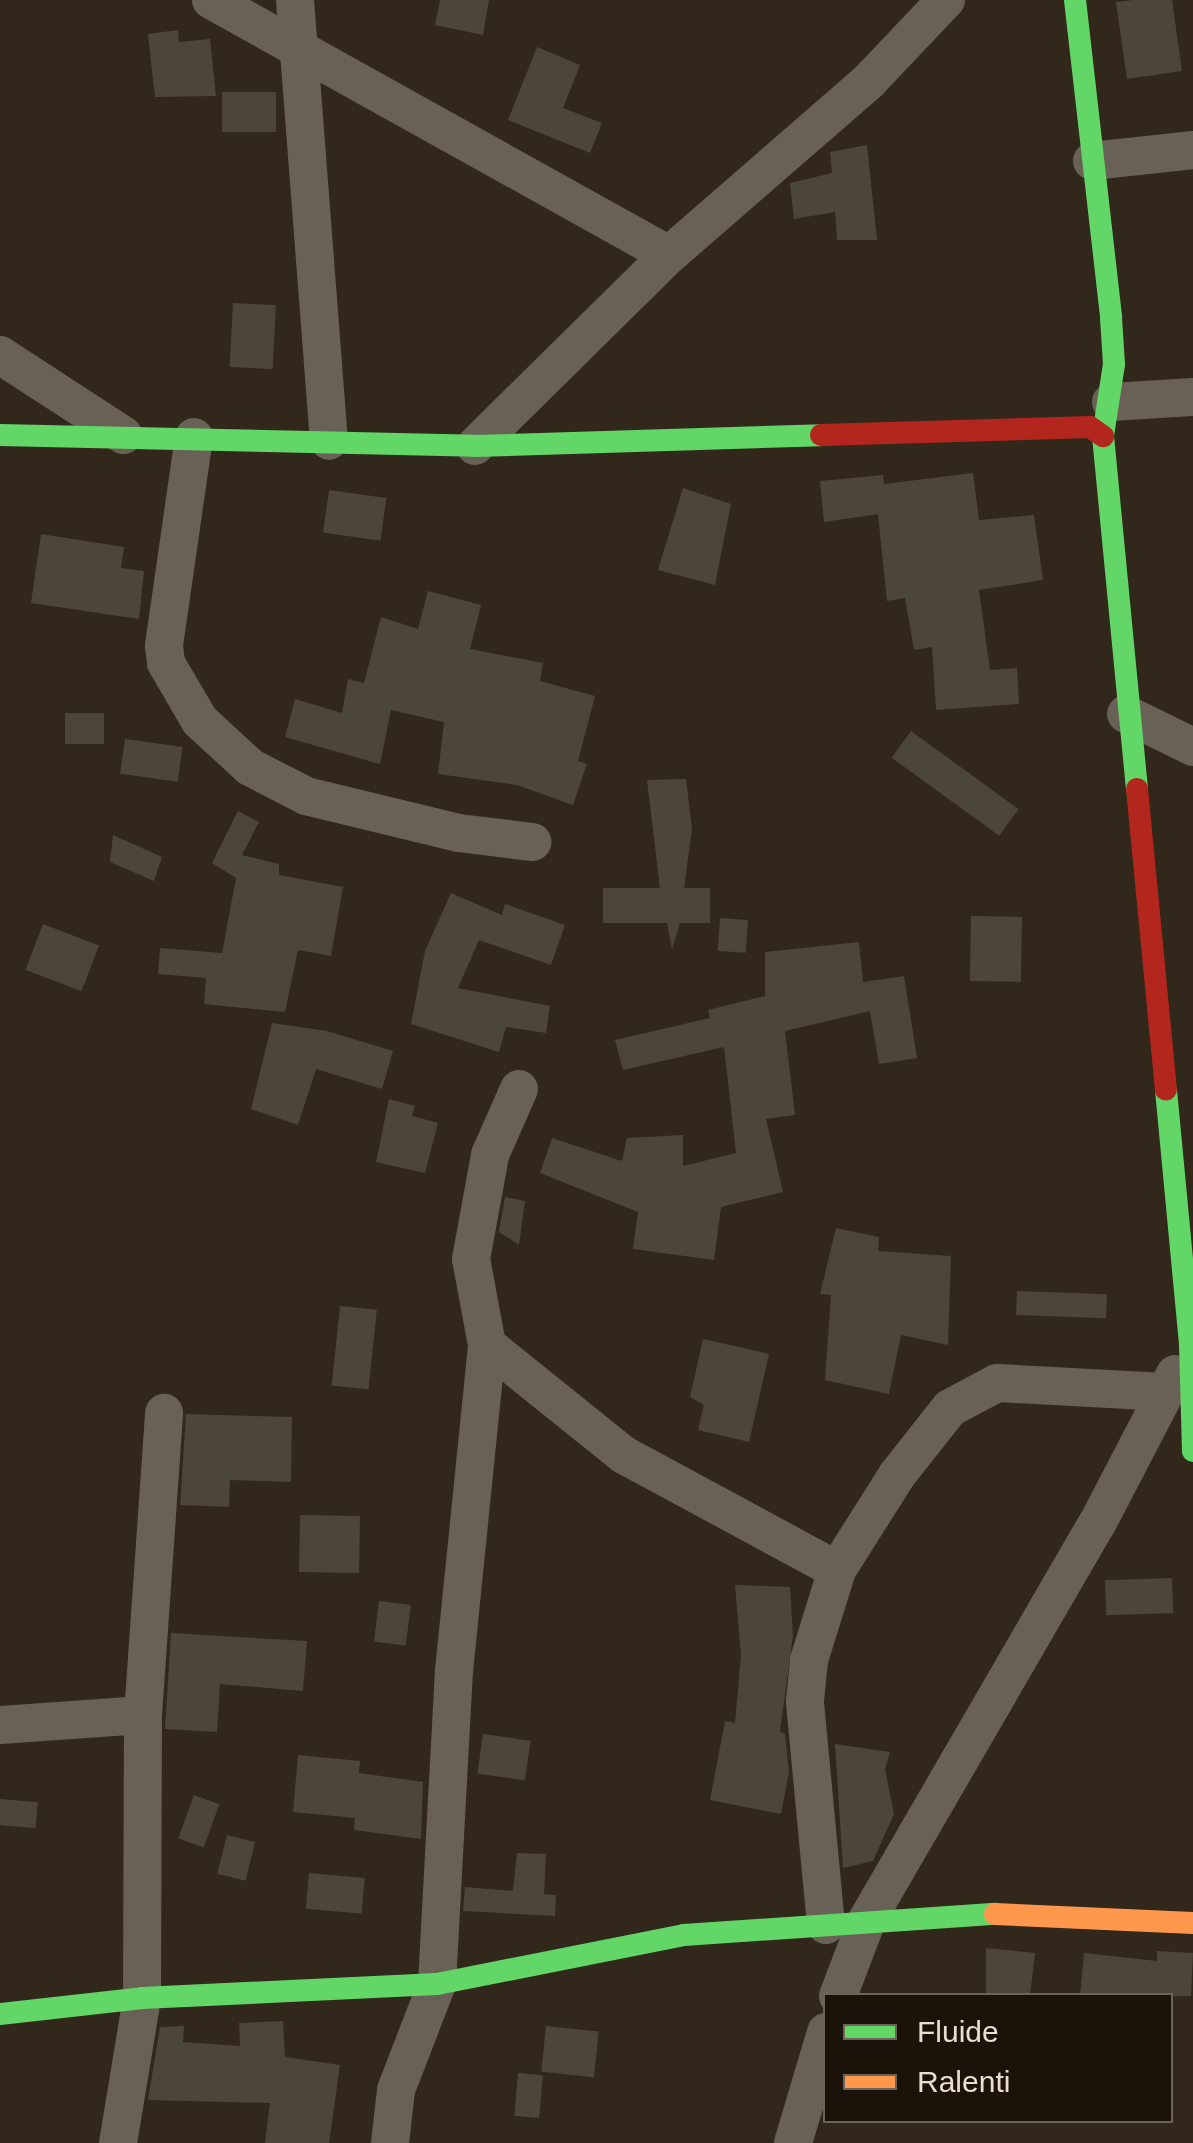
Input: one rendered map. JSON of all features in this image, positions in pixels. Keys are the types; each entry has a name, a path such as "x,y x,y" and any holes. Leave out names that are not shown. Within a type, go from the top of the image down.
{"street":[{"path":"211,0 670,255"},
{"path":"295,0 329,440"},
{"path":"475,446 670,255 869,82 946,0"},
{"path":"1075,0 1111,318 1107,419 1126,714 1190,1344 1193,1450"},
{"path":"1092,160 1193,150"},
{"path":"0,355 123,434"},
{"path":"0,435 123,434 475,446 1090,427 1193,396"},
{"path":"194,437 164,646 166,663 200,721 250,767 306,796 459,832 532,842"},
{"path":"1126,714 1193,747"},
{"path":"390,2143 396,2090 437,1984 454,1671 487,1345 470,1259 490,1155 519,1089"},
{"path":"839,1993 867,1920 1097,1524 1190,1344"},
{"path":"487,1345 624,1455 836,1570"},
{"path":"826,1924 806,1702 814,1632 836,1570 926,1436 971,1392 1030,1380 1165,1392"},
{"path":"118,2143 142,1998 143,1715 164,1413"},
{"path":"0,1725 143,1715"},
{"path":"0,2014 142,1998 437,1984 684,1935 959,1912 1193,1923"},
{"path":"792,2143 823,2042"}],"building":[{"path":"440,0 489,0 483,35 435,25"},
{"path":"1172,0 1182,71 1127,79 1116,2"},
{"path":"178,30 179,42 210,39 216,96 155,97 148,34"},
{"path":"537,47 580,65 563,108 602,123 590,153 508,120"},
{"path":"222,92 276,92 276,132 222,132"},
{"path":"867,145 877,240 837,240 835,212 794,219 790,183 832,173 830,152"},
{"path":"233,303 276,305 273,369 230,367"},
{"path":"973,473 979,520 1034,515 1043,580 979,590 990,670 1017,668 1019,704 936,710 932,647 914,650 905,598 887,601 878,514 824,522 820,481 883,475 884,484"},
{"path":"683,488 731,504 715,585 658,570"},
{"path":"329,490 386,498 380,541 323,533"},
{"path":"41,534 124,547 121,568 144,571 139,619 31,603"},
{"path":"428,591 481,605 470,649 543,663 540,681 595,696 578,761 587,764 573,805 517,785 438,774 444,722 391,710 380,764 285,737 295,699 342,713 348,679 364,683 381,617 418,629"},
{"path":"65,713 104,713 104,744 65,744"},
{"path":"911,731 1019,809 999,836 892,758"},
{"path":"125,739 182,747 178,782 120,774"},
{"path":"686,779 692,829 684,888 710,888 710,923 680,923 672,949 667,923 603,923 603,888 660,888 647,780"},
{"path":"238,811 259,822 242,855 279,864 279,875 343,887 331,956 298,950 285,1012 204,1004 206,978 158,974 160,948 222,953 236,878 212,863"},
{"path":"113,835 162,857 154,881 110,862"},
{"path":"451,893 502,915 505,904 565,925 551,965 479,940 458,988 550,1006 546,1033 506,1027 499,1052 411,1024 425,951"},
{"path":"971,916 1022,917 1021,982 970,981"},
{"path":"720,918 748,920 746,953 718,951"},
{"path":"43,924 99,946 81,991 25,970"},
{"path":"859,942 863,982 904,976 917,1058 879,1064 870,1011 785,1031 795,1115 766,1119 783,1192 721,1207 714,1260 633,1249 638,1212 540,1173 552,1138 622,1161 627,1138 683,1135 683,1166 736,1153 724,1047 623,1070 615,1040 710,1018 708,1010 765,996 765,952"},
{"path":"272,1023 327,1031 393,1051 382,1089 316,1069 298,1125 251,1109"},
{"path":"389,1099 415,1106 412,1116 438,1123 425,1173 376,1162"},
{"path":"505,1197 525,1201 519,1245 499,1232"},
{"path":"836,1228 879,1237 878,1251 951,1256 948,1345 901,1335 889,1394 825,1380 831,1295 820,1294"},
{"path":"1017,1291 1107,1294 1106,1318 1016,1315"},
{"path":"340,1306 377,1310 368,1389 332,1386"},
{"path":"703,1339 769,1354 749,1442 698,1430 704,1405 690,1397"},
{"path":"186,1414 292,1417 291,1482 230,1480 229,1507 180,1505"},
{"path":"300,1515 360,1516 359,1573 299,1572"},
{"path":"1172,1578 1173,1613 1106,1615 1105,1580"},
{"path":"735,1585 790,1587 793,1635 780,1732 785,1734 789,1772 781,1814 710,1800 725,1721 735,1723 741,1655"},
{"path":"379,1601 411,1605 406,1646 374,1642"},
{"path":"171,1633 307,1641 303,1691 220,1684 217,1732 165,1729"},
{"path":"483,1734 531,1741 525,1780 477,1774"},
{"path":"835,1744 890,1752 885,1769 894,1814 873,1861 843,1868"},
{"path":"298,1755 360,1761 359,1773 423,1782 421,1839 354,1830 355,1818 293,1812"},
{"path":"194,1795 219,1804 204,1847 178,1838"},
{"path":"0,1799 38,1802 36,1828 0,1825"},
{"path":"227,1835 255,1842 245,1881 217,1874"},
{"path":"517,1853 546,1854 544,1894 556,1895 555,1916 463,1911 465,1887 513,1891"},
{"path":"309,1873 365,1878 362,1914 306,1909"},
{"path":"986,1948 1035,1953 1030,1993 986,1993"},
{"path":"1157,1951 1193,1953 1191,1996 1080,1993 1084,1953 1157,1961"},
{"path":"283,2021 285,2057 340,2065 329,2143 265,2143 270,2103 148,2100 160,2027 184,2026 183,2042 240,2046 239,2023"},
{"path":"546,2026 599,2032 594,2077 541,2072"},
{"path":"518,2073 543,2075 539,2118 514,2116"}],"traffic: fast":[{"path":"1075,0 1111,318 1114,364 1103,436 1137,789"},
{"path":"0,435 475,446 821,435"},
{"path":"1166,1090 1190,1344 1193,1451"},
{"path":"0,2014 142,1998 437,1984 684,1935 995,1914"}],"traffic: slow":[{"path":"995,1914 1193,1923"}],"traffic: jam":[{"path":"821,435 1090,427 1103,436"},
{"path":"1137,789 1166,1090"}]}
